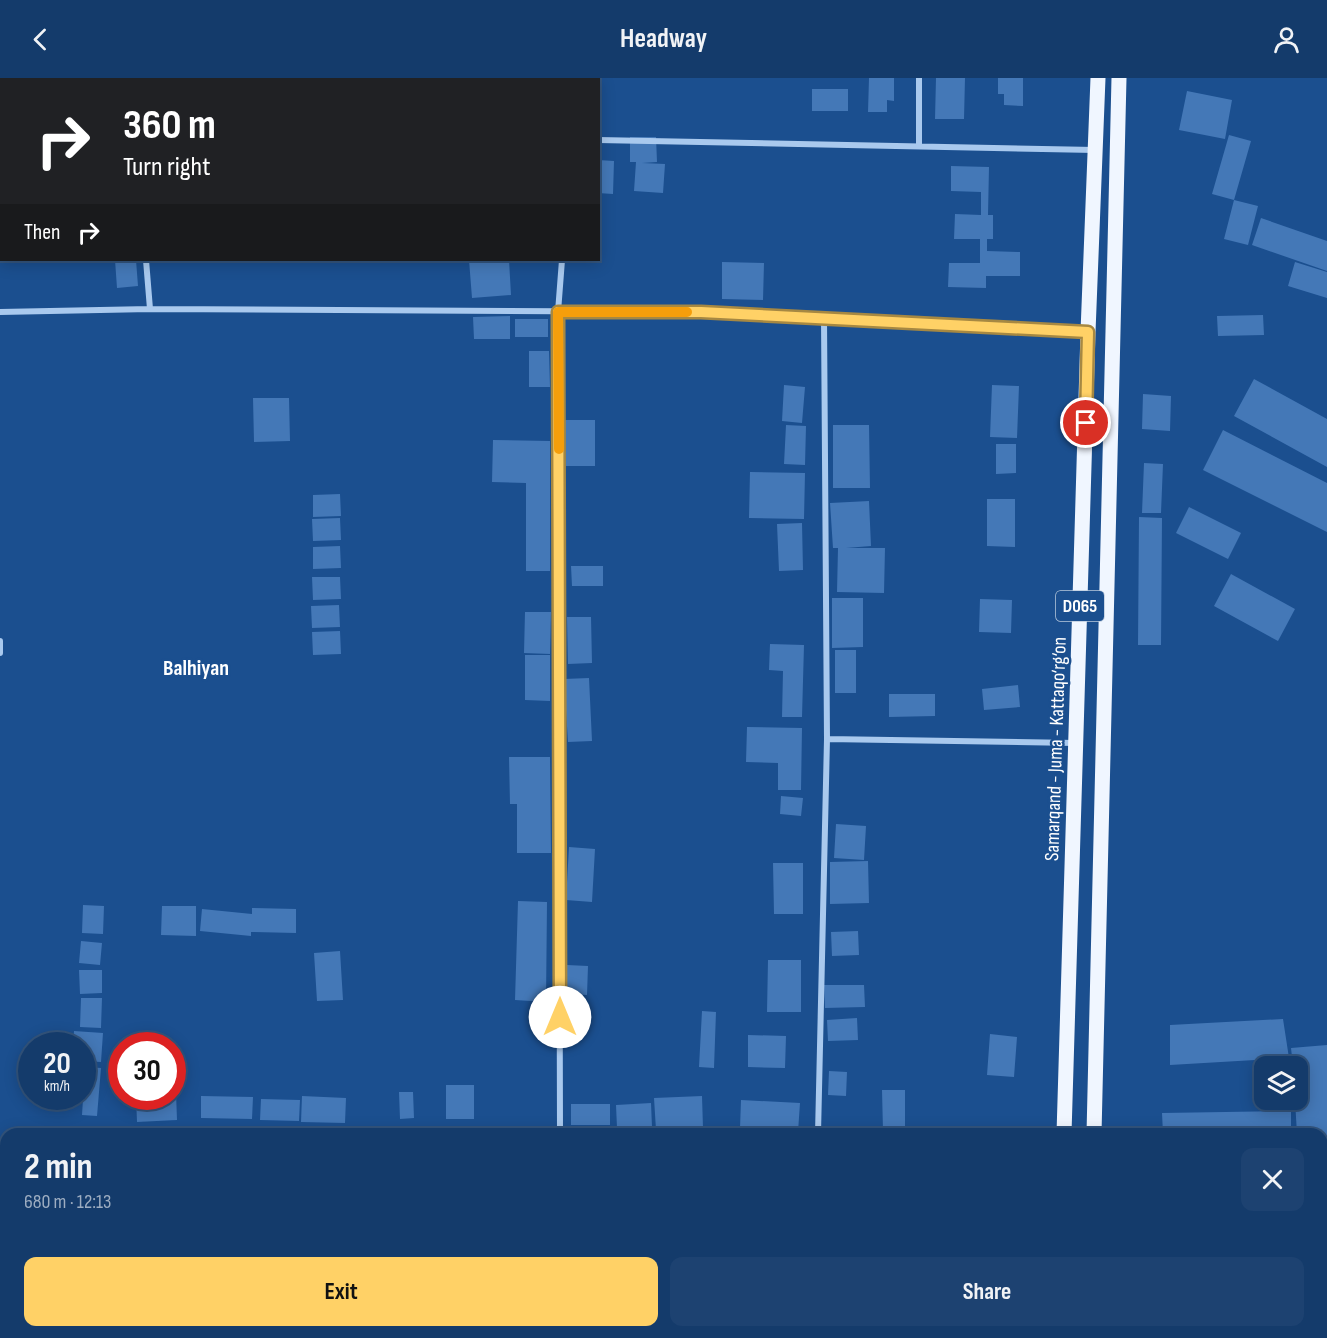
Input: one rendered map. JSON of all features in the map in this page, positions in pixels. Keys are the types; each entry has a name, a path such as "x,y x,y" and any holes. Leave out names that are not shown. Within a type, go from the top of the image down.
{"main road":[{"name":"Samarqand - Juma - Kattaqo‘rg‘on","path":"1064,1128 1088,332 1098,78"},
{"name":"D065","path":"1094,1128 1119,78"}],"street":[{"path":"919,78 919,146"},
{"path":"600,140 1095,150"},
{"path":"146,261 150,309"},
{"path":"560,1128 558,312 562,261"},
{"path":"0,312 150,309 701,312 1088,332"},
{"path":"818,1128 826,739 824,318"},
{"path":"0,641 0,653"},
{"path":"826,739 1077,743"}],"building":[{"path":"600,78 602,78 602,112 600,112"},
{"path":"869,78 894,78 894,101 887,100 887,112 868,112"},
{"path":"936,78 965,78 964,119 935,119"},
{"path":"998,78 1023,78 1023,106 1004,105 1004,94 998,94"},
{"path":"812,89 848,89 848,111 812,111"},
{"path":"1187,91 1232,100 1225,139 1179,130"},
{"path":"1229,135 1251,141 1234,200 1212,194"},
{"path":"630,137 656,137 657,162 642,163 665,164 663,193 634,191 636,162 630,162"},
{"path":"600,160 614,161 613,194 600,193"},
{"path":"951,166 989,167 988,215 993,215 993,239 987,239 987,251 1020,252 1020,276 986,276 986,288 948,287 949,263 980,263 980,239 954,239 955,214 981,215 981,192 951,191"},
{"path":"1234,200 1258,206 1248,245 1224,239"},
{"path":"1261,218 1327,241 1327,271 1252,245"},
{"path":"115,261 136,261 138,286 117,288"},
{"path":"469,261 509,261 511,295 472,298"},
{"path":"722,262 764,263 763,300 722,299"},
{"path":"1295,262 1327,272 1327,298 1288,286"},
{"path":"1263,315 1264,335 1218,336 1217,316"},
{"path":"510,316 510,339 474,339 473,317"},
{"path":"515,319 548,319 548,337 515,337"},
{"path":"529,351 549,351 550,387 529,387"},
{"path":"1254,379 1327,419 1327,467 1234,416"},
{"path":"784,385 805,387 802,423 782,421"},
{"path":"992,385 1019,386 1017,438 990,437"},
{"path":"1143,394 1171,396 1170,431 1142,429"},
{"path":"253,398 289,398 290,441 254,442"},
{"path":"565,420 595,420 595,466 566,466"},
{"path":"786,425 806,426 805,465 784,464"},
{"path":"833,425 869,425 870,488 833,488"},
{"path":"1223,430 1327,483 1327,532 1203,470"},
{"path":"493,440 550,441 550,571 526,571 526,483 492,482"},
{"path":"996,444 1016,444 1016,473 996,474"},
{"path":"1144,463 1163,464 1161,513 1142,513"},
{"path":"750,472 805,473 804,519 749,518"},
{"path":"340,494 341,516 313,517 313,495"},
{"path":"987,499 1015,499 1015,547 987,546"},
{"path":"869,501 871,546 846,548 885,548 884,593 837,592 838,548 833,548 830,503"},
{"path":"1189,507 1241,533 1228,559 1176,533"},
{"path":"1139,517 1162,518 1161,645 1138,645"},
{"path":"340,518 341,540 313,541 312,519"},
{"path":"802,523 803,570 779,571 777,524"},
{"path":"340,546 341,568 313,569 313,547"},
{"path":"571,566 603,566 603,586 572,586"},
{"path":"1231,574 1295,609 1278,641 1214,606"},
{"path":"312,577 340,577 341,599 313,600"},
{"path":"832,598 863,598 863,647 832,648"},
{"path":"980,599 1012,600 1011,633 979,632"},
{"path":"339,605 340,627 312,628 311,606"},
{"path":"525,612 551,612 550,654 524,653"},
{"path":"567,617 591,617 592,663 568,664"},
{"path":"340,631 341,654 313,655 312,632"},
{"path":"770,644 804,645 802,717 782,717 783,671 769,670"},
{"path":"835,650 856,650 856,693 835,693"},
{"path":"525,655 550,655 550,701 525,700"},
{"path":"589,678 592,741 568,742 564,679"},
{"path":"1018,685 1020,707 984,710 982,689"},
{"path":"889,694 935,694 935,716 889,717"},
{"path":"747,727 802,728 801,790 778,790 778,763 746,762"},
{"path":"509,757 550,757 551,853 517,853 517,804 510,804"},
{"path":"781,796 803,798 801,816 780,814"},
{"path":"836,824 866,826 864,860 834,858"},
{"path":"569,847 595,849 592,902 566,900"},
{"path":"868,861 869,903 830,904 830,862"},
{"path":"773,863 803,863 803,914 774,914"},
{"path":"518,901 547,902 546,1002 515,1000"},
{"path":"83,905 104,906 103,934 82,933"},
{"path":"162,906 196,906 196,936 161,935"},
{"path":"252,908 296,909 296,933 251,932 251,936 200,931 202,909 252,914"},
{"path":"858,931 859,955 832,956 831,932"},
{"path":"81,941 102,943 100,965 79,963"},
{"path":"340,951 343,1000 317,1001 314,953"},
{"path":"768,960 801,960 801,1012 767,1012"},
{"path":"567,965 588,966 587,995 566,994"},
{"path":"79,970 102,970 102,993 80,994"},
{"path":"824,985 864,985 865,1007 825,1008"},
{"path":"81,998 102,998 101,1028 80,1027"},
{"path":"702,1011 716,1012 714,1068 699,1067"},
{"path":"857,1018 858,1040 828,1041 827,1020"},
{"path":"1283,1019 1289,1056 1254,1056 1254,1060 1170,1065 1170,1025"},
{"path":"96,1033 103,1033 101,1062 96,1062"},
{"path":"990,1034 1017,1037 1014,1077 987,1075"},
{"path":"748,1035 786,1036 785,1068 748,1067"},
{"path":"1327,1045 1327,1128 1297,1128 1296,1110 1308,1110 1308,1056 1292,1056 1291,1048"},
{"path":"96,1068 101,1068 97,1116 82,1115 82,1110 96,1110"},
{"path":"829,1071 847,1072 846,1096 828,1095"},
{"path":"446,1085 474,1085 474,1119 446,1119"},
{"path":"882,1090 905,1090 905,1128 883,1128"},
{"path":"399,1092 413,1092 414,1118 400,1119"},
{"path":"201,1096 253,1097 252,1119 201,1118"},
{"path":"302,1096 346,1098 345,1123 301,1122"},
{"path":"702,1096 703,1128 656,1128 654,1098"},
{"path":"261,1099 300,1100 299,1121 260,1120"},
{"path":"741,1100 800,1103 798,1128 740,1128"},
{"path":"651,1103 652,1127 617,1128 616,1105"},
{"path":"571,1104 610,1104 610,1125 571,1125"},
{"path":"137,1110 177,1110 177,1120 137,1122"},
{"path":"1291,1111 1291,1128 1163,1128 1162,1113"}],"slow traffic":[{"path":"559,449 558,312 687,312"}],"district":[{"name":"Balhiyan","path":"196,667"}],"route":[{"path":"560,1017 558,312 701,312 1088,332 1086,423"}]}
